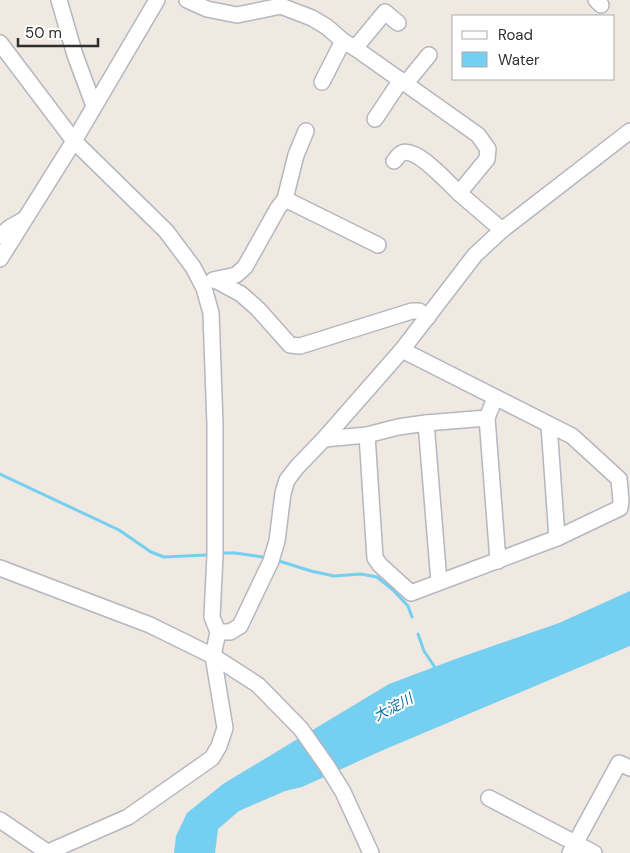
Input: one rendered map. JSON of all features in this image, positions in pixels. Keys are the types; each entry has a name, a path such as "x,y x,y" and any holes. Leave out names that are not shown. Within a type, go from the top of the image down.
{"street":[{"path":"59,0 75,55 94,106"},
{"path":"0,259 74,141 157,0"},
{"path":"187,0 207,9 237,15 283,3 327,27 478,135 488,149 486,159 459,193"},
{"path":"322,82 349,44 386,12 398,24"},
{"path":"0,43 74,141 166,231 193,267 204,288 211,313 215,425 216,555 212,617 218,632 213,656 225,728 219,746 212,758 128,817 47,853 0,820"},
{"path":"375,119 404,82 429,55"},
{"path":"217,281 236,275 245,268 278,208 285,199 296,155 306,131"},
{"path":"218,632 230,632 240,626 271,561 277,541 283,493 287,480 296,467 324,439 402,350 475,255 502,230 630,131"},
{"path":"394,161 402,153 410,152 420,157 502,230"},
{"path":"285,199 378,245"},
{"path":"0,236 9,228 26,219"},
{"path":"199,279 217,281 241,294 258,309 290,345 300,346 412,311 419,311 428,317"},
{"path":"368,435 375,558 410,593 557,538 620,508 619,479 572,436 402,350"},
{"path":"495,398 487,418 498,561"},
{"path":"324,439 368,435 398,427 426,423 487,418"},
{"path":"426,423 439,582"},
{"path":"550,425 557,538"},
{"path":"0,568 150,625 213,656 258,685 285,711 327,766 344,792 371,853"},
{"path":"573,848 619,763 630,768"},
{"path":"489,798 573,848 594,853"}],"water":[{"name":"大淀川","path":"630,591 630,646 381,751 302,787 285,791 239,811 218,829 215,853 174,853 176,836 187,813 223,784 389,684 559,623"}],"waterway":[{"path":"0,474 119,530 151,552 164,557 206,555"},
{"path":"225,553 263,557"},
{"path":"279,561 334,576 361,574 377,577 408,606 412,617"},
{"path":"418,634 424,651 436,669"}]}
